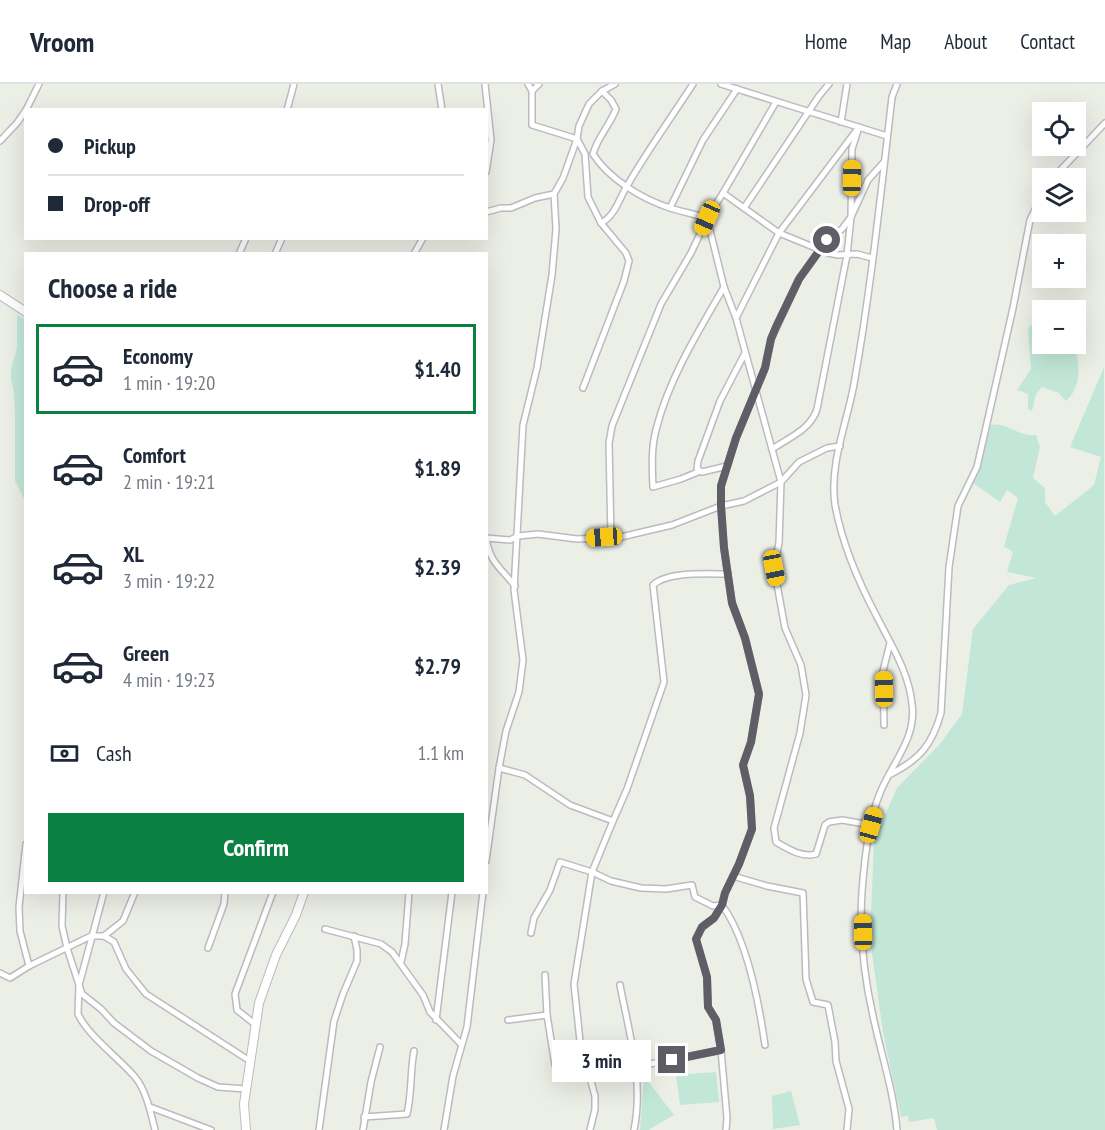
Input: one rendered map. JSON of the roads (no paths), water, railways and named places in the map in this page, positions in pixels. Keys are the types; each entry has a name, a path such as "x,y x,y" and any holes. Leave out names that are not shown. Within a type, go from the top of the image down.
{"main road":[{"path":"0,295 24,311"},
{"path":"246,1130 244,1104 246,1089 256,1025 266,981 303,894"}],"street":[{"path":"27,108 39,84"},
{"path":"288,108 294,84"},
{"path":"438,84 442,108"},
{"path":"485,84 488,108"},
{"path":"528,84 532,91 532,125 577,139 585,154 588,197 601,223 626,253 629,261 624,281 583,388"},
{"path":"532,91 539,84"},
{"path":"488,847 499,768 506,731 519,692 523,660 514,590 523,425 537,368 552,274 556,229 554,194 563,178 577,139 579,126 590,104 602,91 615,84"},
{"path":"601,223 616,208 627,186 693,84"},
{"path":"720,84 887,136"},
{"path":"744,208 829,84"},
{"path":"841,122 848,84"},
{"path":"897,84 892,97 854,385 837,458 835,502 843,538 867,597 891,642 908,684 912,704 908,739 880,792 871,825 862,893 867,988 890,1087 897,1130"},
{"path":"670,208 703,140 737,89"},
{"path":"602,91 616,109 611,122 595,146 593,154 598,163 646,198 670,208 707,218"},
{"path":"611,538 609,443 612,426 661,304 691,253 707,218 776,102"},
{"path":"488,112 491,140 488,159"},
{"path":"0,141 24,113"},
{"path":"1062,168 1105,123"},
{"path":"772,449 814,419 847,255 851,216 852,149 859,127"},
{"path":"736,318 779,232 859,127"},
{"path":"726,1130 721,1050 716,1020 708,1007 707,977 696,939 702,927 714,918 722,905 752,829 750,796 743,765 751,742 759,694 745,638 732,603 721,506 721,486 736,438 765,368 771,339 807,264 827,240 842,229 851,216 868,180 885,161"},
{"path":"723,193 779,232 838,255 857,254 872,258"},
{"path":"488,211 511,208 535,198 554,194"},
{"path":"890,775 910,765 920,755 936,731 941,713 949,567 958,506 977,467 1032,216"},
{"path":"707,218 724,287 736,318 781,482 779,543 774,568 785,628 801,665 806,695 800,733 774,828 776,842 789,850 809,856 816,854 825,825 829,822 842,820 871,825"},
{"path":"724,287 688,350 656,427 652,454 653,487 698,472 727,466"},
{"path":"698,472 698,461 720,400 745,353"},
{"path":"488,538 510,540 518,536 538,534 577,539 611,538 672,525 721,506 744,501 781,482 799,462 827,448 840,446"},
{"path":"488,546 491,558 497,567 515,586"},
{"path":"590,1130 595,1109 595,1096 580,1041 574,984 592,872 627,789 664,682 654,585 659,580 673,577 728,574"},
{"path":"884,725 883,671 891,642"},
{"path":"499,768 525,775 570,805 613,821"},
{"path":"24,862 19,907 20,931 29,966"},
{"path":"531,933 534,918 550,890 560,862 592,872 611,881 641,888 666,889 692,885 695,897 713,906 722,905"},
{"path":"733,876 803,893 806,979 813,1002 828,1005 836,1042 836,1061 849,1109 847,1130"},
{"path":"63,894 62,926 82,994 114,1023 151,1051 218,1087 246,1089"},
{"path":"103,894 79,985 79,1017 108,1051 135,1077 150,1107 155,1130"},
{"path":"104,936 123,921 134,894"},
{"path":"208,948 224,904 225,894"},
{"path":"256,1025 237,1010 235,994 272,894"},
{"path":"401,962 405,944 409,894"},
{"path":"436,1020 452,894"},
{"path":"444,1130 453,1076 467,1027 483,894"},
{"path":"722,905 732,918 744,955 761,1015 765,1045"},
{"path":"325,928 381,944 392,952 423,995 436,1020 461,1044"},
{"path":"0,973 10,978 29,966 91,936 104,936 114,942 126,969 146,994 250,1061"},
{"path":"319,1130 334,1022 357,961 354,936"},
{"path":"545,975 547,1015 555,1065 585,1063"},
{"path":"620,985 639,1097 634,1130"},
{"path":"508,1020 547,1015"},
{"path":"363,1130 370,1082 380,1047"},
{"path":"635,1067 721,1050"},
{"path":"364,1118 407,1114 411,1100 414,1052"},
{"path":"150,1107 211,1130"}]}
